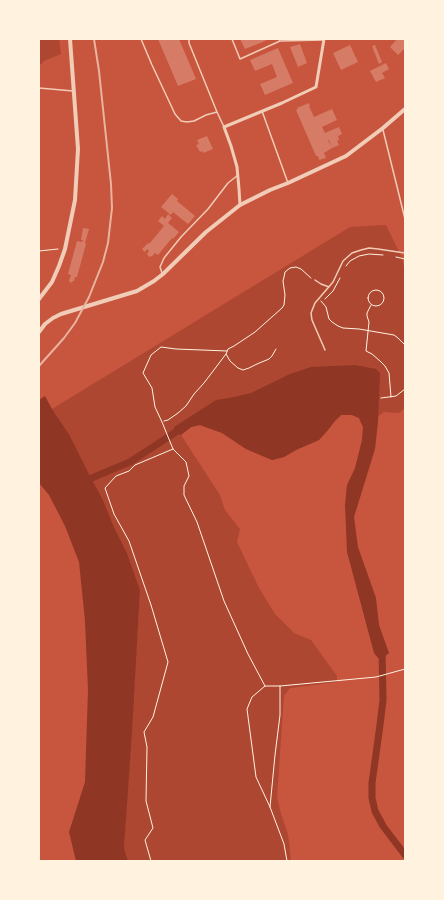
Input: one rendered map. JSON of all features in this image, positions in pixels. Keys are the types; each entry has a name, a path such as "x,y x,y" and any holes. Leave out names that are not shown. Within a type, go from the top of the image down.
{"street":[{"path":"39,299 52,282 59,266 65,249 75,200 78,149 75,91 70,39"},
{"path":"240,205 237,166 224,127 316,87 324,39"},
{"path":"39,332 45,324 61,314 137,291 154,281 206,232 240,205 346,156 405,109"}],"lane":[{"path":"141,39 175,114 181,121 187,122 217,112"},
{"path":"189,39 189,43 224,127"},
{"path":"232,39 240,59 280,40 324,39"},
{"path":"39,88 75,91"},
{"path":"262,111 288,183"},
{"path":"383,128 405,219"},
{"path":"163,274 160,267 164,258 181,237 208,209 228,183 238,175"},
{"path":"325,350 312,320 311,314 319,298 333,282 342,261 352,253 369,248 405,253"},
{"path":"314,280 329,287"}],"path":[{"path":"39,251 65,249"},
{"path":"344,268 350,261 359,256 369,254 383,255"},
{"path":"396,257 405,258"},
{"path":"162,422 168,420 186,406 226,354 228,348 234,346 255,332 282,308 284,305 285,295 283,281 285,272 290,268 296,267 301,269 314,280"},
{"path":"321,301 333,291 342,274"},
{"path":"377,290 382,293 384,297 379,306 371,305 368,301 368,295 372,291 377,290"},
{"path":"319,298 326,307 329,319 338,326 394,335 405,345"},
{"path":"371,305 367,313 369,331 366,352 372,354 380,361 389,373 391,397"},
{"path":"227,351 176,349 161,346 151,355 143,373 152,388 155,407 173,449 186,462 190,476 184,486 184,495 197,522 224,601 248,654 265,686"},
{"path":"226,354 234,365 243,370 269,359 276,349"},
{"path":"380,398 396,396 405,389"},
{"path":"151,861 145,840 153,828 146,801 147,747 144,732 153,717 168,662 151,605 129,541 114,514 105,488 116,476 129,471 135,465 173,449"},
{"path":"287,861 284,844 256,776 247,709 252,697 265,686 280,686 376,677 405,669"},
{"path":"270,807 280,715 280,686"}],"shaded area":[{"path":"39,39 59,39 61,54 44,61 39,66"},
{"path":"386,225 402,258 405,272 405,408 399,413 384,412 363,427 359,418 352,415 341,415 319,440 284,457 272,460 246,449 222,433 200,425 191,427 181,435 220,495 225,510 240,529 237,542 258,586 275,614 294,633 311,640 337,676 337,682 290,688 284,696 277,797 288,834 291,861 128,861 124,848 140,590 127,553 103,500 69,434 52,409 350,227"},
{"path":"355,365 376,369 380,373 378,422 375,449 354,517 358,547 376,598 379,625 389,653 383,658 378,658 374,653 347,552 345,505 347,485 355,468 362,440 363,427 359,418 352,415 341,415 319,440 284,457 272,460 246,449 222,433 200,425 191,427 181,435 174,432 174,427 216,400 251,393 290,374 311,367"},
{"path":"45,396 69,434 103,500 127,553 140,590 124,848 128,861 76,861 69,832 85,782 88,690 85,621 79,562 65,526 49,495 39,483 39,400"}],"building":[{"path":"158,39 179,39 196,79 178,86"},
{"path":"240,39 270,39 245,49"},
{"path":"397,39 405,39 405,48 398,55 390,47"},
{"path":"300,44 307,63 298,67 290,47"},
{"path":"350,45 358,62 341,70 333,53"},
{"path":"375,45 382,62 379,64 372,46"},
{"path":"278,48 293,83 265,95 260,84 277,77 272,64 255,71 250,60"},
{"path":"386,63 389,69 382,73 385,78 376,82 370,71"},
{"path":"309,103 314,117 332,109 337,120 322,127 325,133 339,127 342,134 338,136 339,140 337,141 339,145 324,153 326,158 319,160 296,110 298,109 297,108"},
{"path":"207,136 213,149 203,153 202,151 200,152 196,145 199,144 197,140"},
{"path":"172,194 178,199 177,201 195,216 188,224 173,212 171,215 161,207"},
{"path":"168,214 172,218 168,223 179,232 158,255 155,253 149,257 147,254 149,251 147,249 145,252 142,249 148,243 149,244 164,226 158,221 162,216 165,219"},
{"path":"83,228 89,229 86,244 77,277 75,277 74,281 71,283 69,281 71,275 68,274 77,241 82,242 83,240 81,240"}],"waterway":[{"path":"82,482 130,462 182,428"},
{"path":"382,650 383,700 372,783 372,798 375,811 383,826 405,855"}],"railway":[{"path":"39,366 75,323 89,297 103,262 108,243 112,208 111,184 99,71 94,39"}]}
